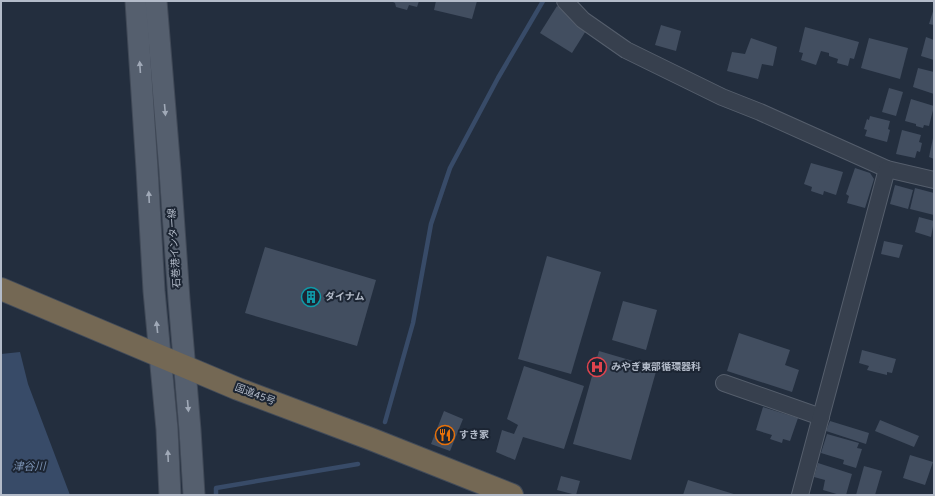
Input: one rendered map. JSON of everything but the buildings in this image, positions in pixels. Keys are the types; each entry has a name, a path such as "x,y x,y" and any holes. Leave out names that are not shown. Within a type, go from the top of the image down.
{"highway":[{"name":"国道45号","path":"1,289 160,357 512,495"}],"main road":[{"path":"136,1 154,291 167,429 170,495"},
{"name":"石巻港インター線","path":"156,1 194,495"}],"street":[{"path":"564,1 584,20 626,50 722,97 760,112 888,169 934,180"},
{"path":"800,495 888,169"},
{"path":"724,383 821,417"}],"water":[{"name":"津谷川","path":"20,352 28,384 70,495 1,495 1,354"}],"waterway":[{"path":"385,422 413,323 431,224 450,168 498,78 543,1"},
{"path":"216,495 216,488 358,464"}],"place":[{"name":"ダイナム","path":"311,297"},
{"name":"みやぎ東部循環器科","path":"597,367"},
{"name":"すき家","path":"445,435"}]}
